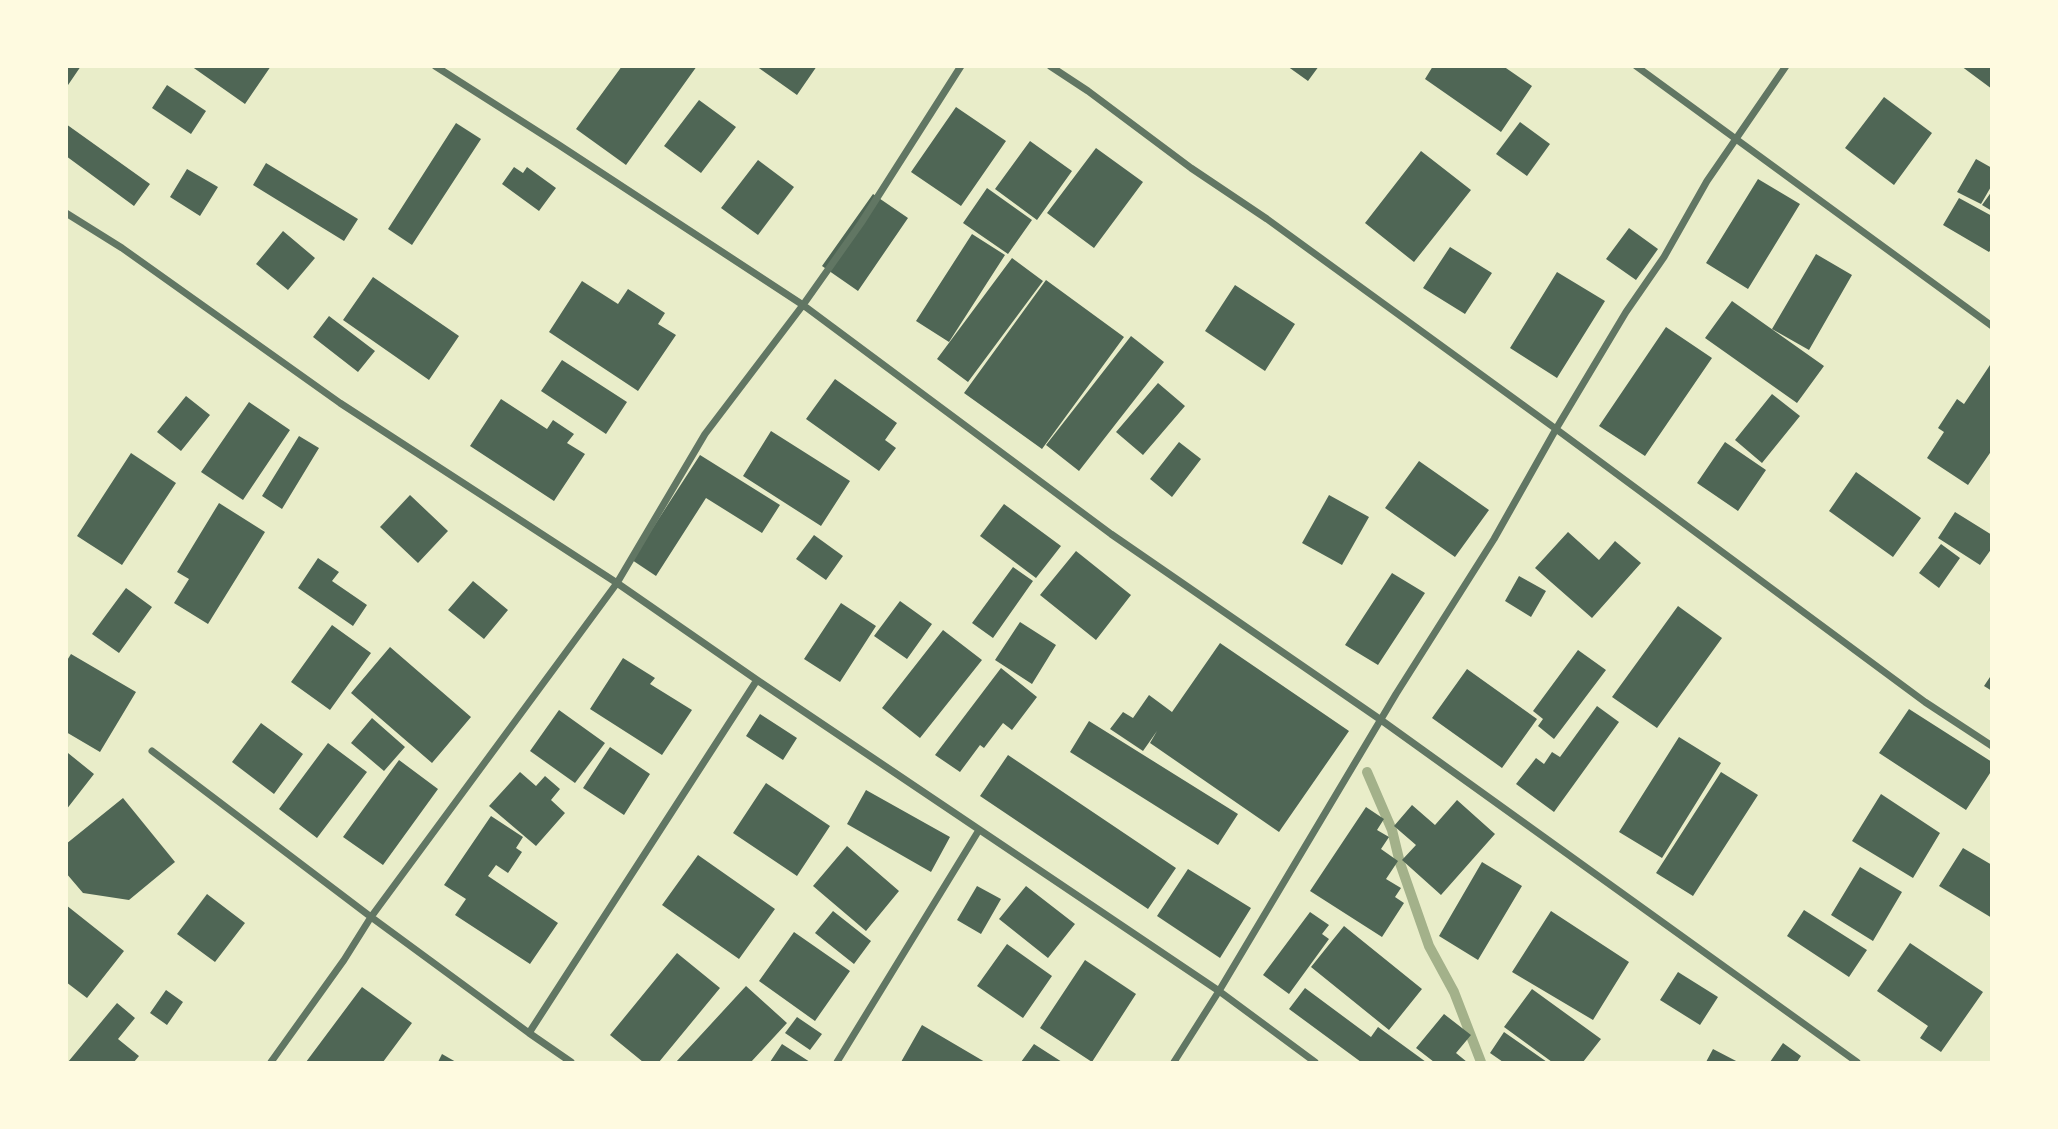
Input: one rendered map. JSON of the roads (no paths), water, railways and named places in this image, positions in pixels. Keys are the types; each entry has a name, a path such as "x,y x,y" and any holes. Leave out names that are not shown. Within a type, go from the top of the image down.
{"street":[{"path":"435,66 803,304 1111,534 1381,720 1857,1062"},
{"path":"271,1062 344,960 371,917 617,583 705,434 861,223 961,66"},
{"path":"1051,66 1556,429 1925,702 1992,746"},
{"path":"1636,66 1992,326"},
{"path":"1174,1062 1494,539 1626,312 1664,257 1707,181 1786,66"},
{"path":"66,213 122,248 340,403 617,583 1219,991 1315,1062"},
{"path":"529,1033 757,680"},
{"path":"152,751 371,917 571,1062"},
{"path":"837,1062 979,830"}],"waterway":[{"path":"1367,772 1392,830 1400,863 1429,946 1454,992 1481,1062"}]}
